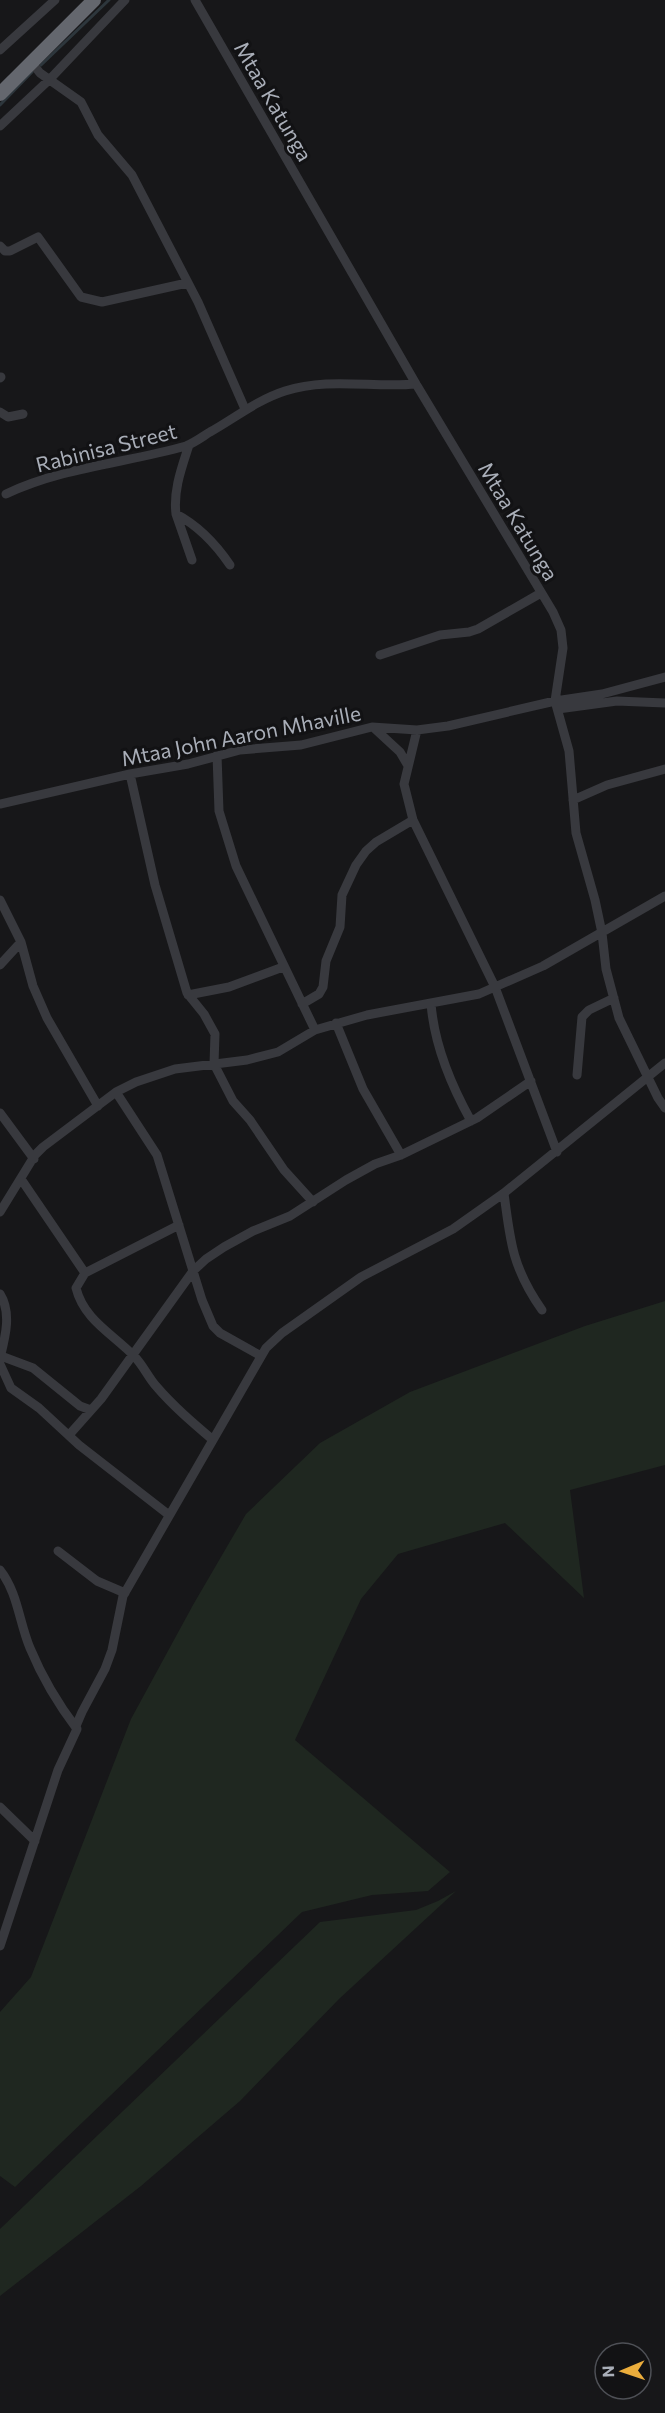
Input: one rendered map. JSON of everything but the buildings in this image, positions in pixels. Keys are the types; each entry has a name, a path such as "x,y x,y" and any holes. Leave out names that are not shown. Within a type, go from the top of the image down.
{"highway":[{"path":"0,94 94,0"}],"street":[{"path":"0,126 50,79 125,0"},
{"name":"Mtaa Katunga","path":"195,0 416,384 561,630 562,648 556,705 569,751 576,833 603,933 606,969 619,1018 647,1077 665,1108"},
{"path":"0,50 49,2"},
{"path":"32,63 40,73 81,102 98,135 132,175 198,302 245,409"},
{"path":"2,252 10,251 38,237 79,295 102,302 187,283"},
{"name":"Rabinisa Street","path":"6,494 28,484 46,481 84,467 129,460 189,445 222,426 245,409 285,391 336,382 398,386 416,384"},
{"path":"0,412 8,417 23,414"},
{"path":"189,445 178,480 174,503 192,560"},
{"path":"176,514 194,524 217,547 230,565"},
{"path":"380,655 440,634 469,632 487,625 541,593"},
{"name":"Mtaa John Aaron Mhaville","path":"0,804 130,774 188,764 240,750 301,745 372,727 417,730 448,726 556,705 665,676"},
{"path":"556,705 617,701 665,703"},
{"path":"372,727 400,752 407,764"},
{"path":"417,730 404,784 413,820 495,987 557,1152"},
{"path":"217,755 219,811 236,866 315,1030"},
{"path":"573,800 607,785 665,769"},
{"path":"130,774 155,885 188,995 204,1014 215,1034 214,1064 233,1101 250,1120 284,1170 313,1202"},
{"path":"302,1004 319,994 323,987 326,961 339,927 342,895 356,865 376,842 413,820"},
{"path":"0,1212 43,1147 116,1092 136,1082 175,1069 247,1060 278,1052 315,1030 336,1023 384,1011 479,994 543,966 665,896"},
{"path":"0,900 21,942 33,986 47,1018 98,1106"},
{"path":"0,965 21,942"},
{"path":"188,995 230,987 283,967"},
{"path":"577,1075 582,1017 589,1010 614,998"},
{"path":"431,1003 432,1019 443,1058 471,1121"},
{"path":"336,1023 363,1089 401,1155"},
{"path":"0,1946 58,1770 77,1729 76,1726 82,1712 105,1669 112,1650 125,1593 266,1348 282,1333 361,1277 453,1228 504,1193 665,1063"},
{"path":"69,1435 91,1410 193,1271 206,1258 253,1231 290,1216 375,1164 401,1155 471,1121 531,1081"},
{"path":"116,1092 157,1155 206,1312 213,1326 220,1333 261,1356"},
{"path":"0,1113 34,1159"},
{"path":"21,1179 85,1273"},
{"path":"504,1193 516,1265 542,1310"},
{"path":"179,1225 85,1273 76,1288 84,1308 108,1335 132,1354 155,1385 213,1440"},
{"path":"0,1294 6,1311 7,1332 0,1357 33,1368 80,1406 91,1410"},
{"path":"0,1364 11,1389 39,1408 169,1515"},
{"path":"58,1551 97,1581 125,1593"},
{"path":"0,1570 13,1590 30,1648 51,1690 77,1729"},
{"path":"0,1807 35,1841"}],"shaded area":[{"path":"665,1301 665,1465 570,1490 584,1598 505,1523 398,1554 361,1599 295,1740 450,1872 428,1891 372,1895 302,1912 15,2187 0,2176 0,2012 31,1977 131,1719 246,1514 320,1443 410,1392 585,1326"},
{"path":"456,1891 339,1999 240,2101 141,2186 0,2296 0,2229 320,1922 416,1910"}],"waterway":[{"path":"41,65 109,0"},
{"path":"0,105 32,72"}]}
